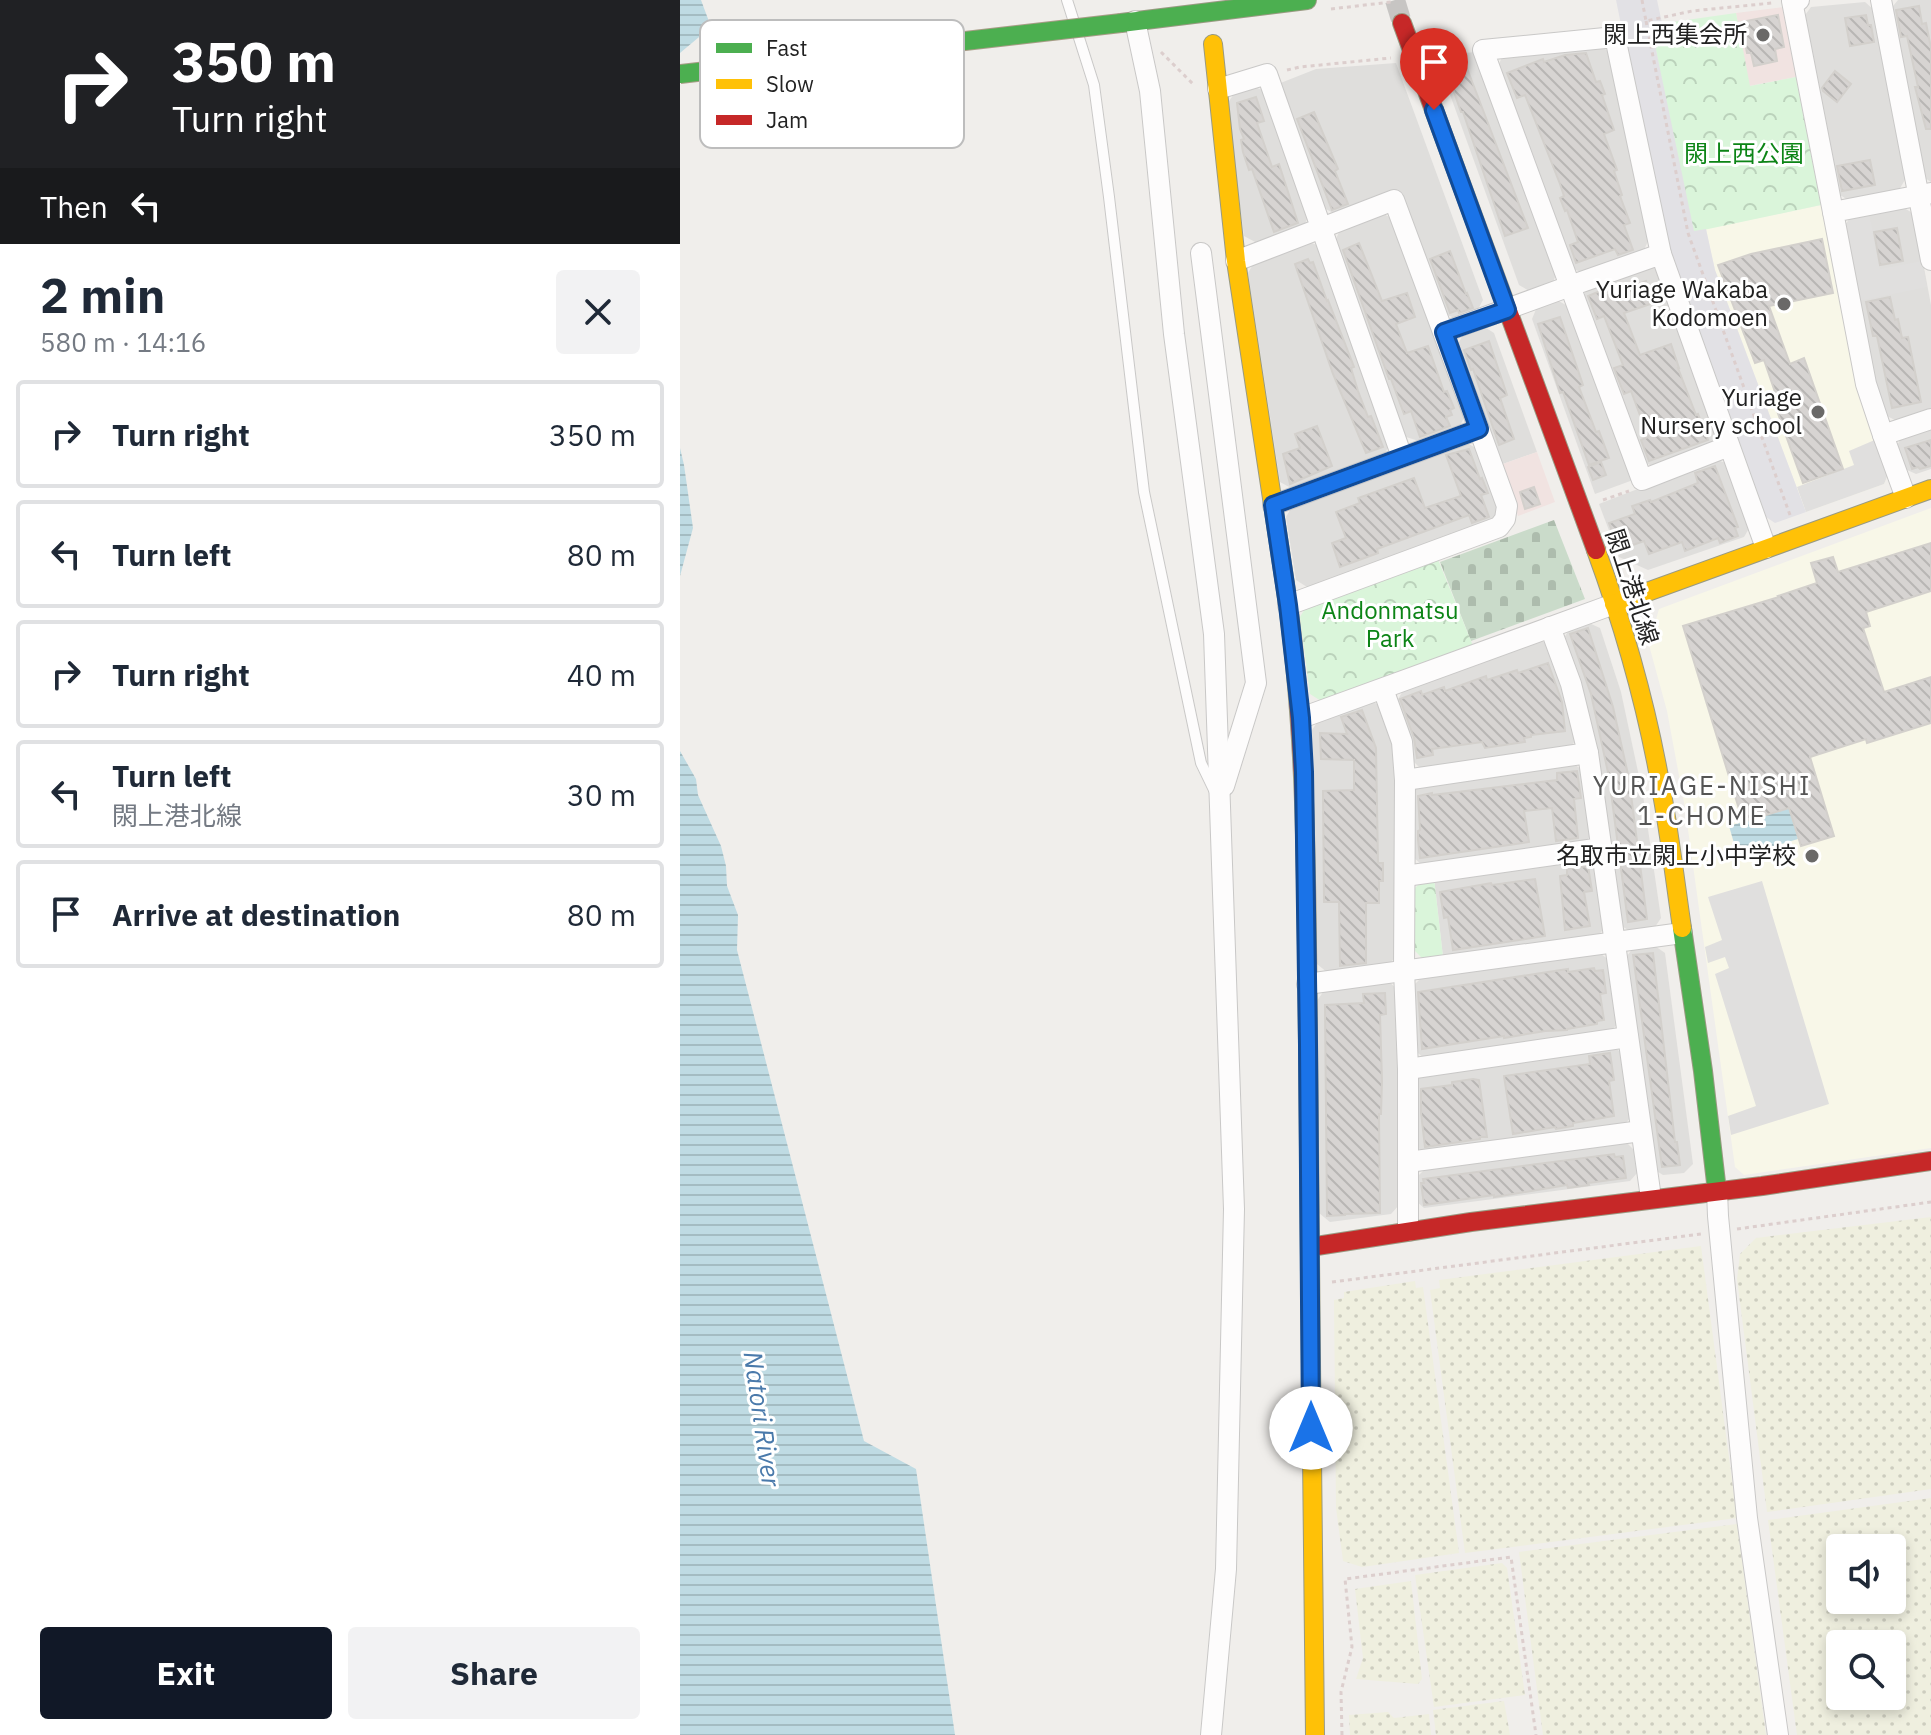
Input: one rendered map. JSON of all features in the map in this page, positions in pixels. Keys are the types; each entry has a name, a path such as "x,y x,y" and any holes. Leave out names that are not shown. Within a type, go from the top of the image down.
{"street":[{"path":"964,39 1129,18 1156,9 1307,0"},
{"path":"1799,0 1792,1 1866,384 1906,498"},
{"path":"1881,0 1924,194 1931,260"},
{"path":"1129,18 1150,91 1174,334 1214,634 1234,1209 1226,1569 1211,1735"},
{"name":"閖上港北線","path":"1402,23 1603,569 1644,706 1664,803 1717,1191"},
{"path":"1729,446 1642,480 1483,50 1615,37 1661,254 1766,548"},
{"path":"1213,44 1236,261 1288,605 1301,718 1305,799 1315,1735"},
{"path":"680,74 700,72"},
{"path":"1218,89 1267,74 1402,457"},
{"path":"1833,212 1924,194"},
{"path":"1236,261 1394,200 1507,506 1505,519 1499,527 1288,605"},
{"path":"1201,253 1256,683 1219,801"},
{"path":"1444,332 1661,254"},
{"path":"1883,435 1931,419"},
{"path":"1273,505 1479,429"},
{"path":"1301,718 1931,489"},
{"path":"1550,627 1571,684 1588,753 1651,1198"},
{"path":"1383,689 1402,742 1405,780 1408,1231"},
{"path":"1405,780 1588,753"},
{"path":"1405,876 1602,848"},
{"path":"1307,984 1682,933"},
{"path":"1408,1069 1628,1037"},
{"path":"1408,1162 1641,1131"},
{"path":"1310,1247 1408,1231 1931,1161"},
{"path":"1717,1191 1747,1518 1778,1735"}],"lane":[{"path":"1067,0 1094,85 1144,492 1201,763 1219,801"}],"path":[{"path":"1642,0 1688,233 1792,521"},
{"path":"1646,21 1692,11 1792,1"},
{"path":"1156,47 1194,85"},
{"path":"1432,52 1483,50"},
{"path":"1267,74 1300,67 1396,58"},
{"path":"1595,503 1638,488 1642,480"},
{"path":"1311,1285 1931,1202"},
{"path":"1342,1735 1341,1692 1352,1647 1345,1579 1511,1557 1536,1735"}],"shaded area":[{"path":"1616,0 1657,0 1662,23 1651,26 1694,231 1706,229 1715,270 1806,512 1775,523 1766,517 1679,281 1662,226"},
{"path":"1898,0 1931,0 1931,182 1922,176 1889,11"},
{"path":"1865,2 1875,11 1906,178 1899,190 1848,200 1837,193 1803,18 1811,7"},
{"path":"1785,7 1796,77 1749,86 1736,13"},
{"path":"1598,43 1610,53 1649,239 1643,252 1583,273 1571,268 1498,66 1504,53"},
{"path":"1475,52 1557,272 1552,285 1531,292 1519,285 1436,56"},
{"path":"1396,63 1483,300 1477,311 1457,319 1445,314 1399,192 1335,214 1324,208 1278,84 1316,69"},
{"path":"1252,86 1265,91 1310,214 1303,227 1257,243 1244,236 1227,104 1236,91"},
{"path":"1821,205 1856,385 1889,472 1884,484 1806,512 1715,270 1706,229"},
{"path":"1901,206 1914,214 1931,305 1931,409 1897,421 1885,415 1874,384 1843,228 1851,217"},
{"path":"1382,213 1395,220 1466,413 1460,426 1419,441 1406,437 1335,241 1341,228"},
{"path":"1869,213 1880,269 1922,261 1927,287 1858,301 1843,228 1851,217"},
{"path":"1309,242 1322,247 1391,442 1385,453 1291,488 1280,482 1248,273 1255,261"},
{"path":"1648,265 1661,272 1717,434 1713,447 1654,467 1642,461 1582,300 1588,286"},
{"path":"1557,300 1571,308 1633,480 1595,494 1532,319 1537,307"},
{"path":"1483,326 1494,333 1537,452 1500,465 1457,346 1464,333"},
{"path":"1931,425 1931,469 1916,474 1905,469 1896,447 1903,435"},
{"path":"1877,439 1889,472 1884,484 1806,512 1797,487 1854,465 1849,451"},
{"path":"1464,441 1477,449 1498,508 1493,521 1307,587 1296,580 1286,517 1293,505"},
{"path":"1537,452 1555,502 1518,516 1500,465"},
{"path":"1715,459 1731,465 1751,525 1744,537 1648,570 1619,557 1599,504"},
{"name":"名取市立閖上小中学校","path":"1931,508 1931,1148 1744,1175 1735,1167 1685,808 1667,711 1649,645 1659,609"},
{"path":"1589,623 1600,628 1621,692 1643,795 1661,918 1655,927 1630,931 1620,925 1562,641 1569,630"},
{"path":"1536,638 1549,645 1578,737 1568,750 1422,770 1412,760 1396,703 1405,687"},
{"path":"1369,700 1381,706 1396,750 1397,955 1387,967 1328,973 1317,964 1312,730 1321,717"},
{"path":"1571,761 1584,772 1594,831 1584,844 1423,866 1411,855 1410,794 1421,782"},
{"path":"1585,856 1597,865 1607,925 1596,938 1443,957 1434,878"},
{"path":"1762,881 1829,1104 1731,1135 1728,1116 1756,1106 1715,974 1729,968 1725,957 1708,963 1705,947 1722,940 1708,897"},
{"path":"1655,946 1665,953 1693,1164 1684,1173 1663,1175 1655,1170 1624,960 1633,948"},
{"path":"1597,951 1609,960 1619,1022 1609,1033 1424,1058 1413,1049 1414,985 1424,975"},
{"path":"1387,980 1398,990 1399,1205 1391,1214 1330,1222 1319,1213 1316,1002 1326,988"},
{"path":"1613,1046 1624,1055 1632,1116 1622,1127 1425,1154 1414,1144 1414,1084 1424,1072"},
{"path":"1624,1140 1635,1151 1638,1172 1630,1181 1424,1208 1415,1200 1415,1179 1425,1169"}],"green space":[{"name":"閖上西公園","path":"1736,13 1750,86 1796,77 1821,205 1694,232 1651,25"},
{"path":"1554,520 1585,599 1471,641 1440,562"},
{"name":"Andonmatsu Park","path":"1437,557 1473,646 1321,701 1310,694 1300,617 1307,605"},
{"path":"1434,878 1443,957 1423,959 1414,950 1413,890 1423,880"},
{"path":"1931,1217 1931,1489 1767,1512 1737,1279 1740,1254 1756,1238"},
{"path":"1701,1246 1737,1518 1465,1553 1430,1290 1440,1288 1439,1280"},
{"path":"1415,1281 1416,1288 1423,1287 1459,1553 1362,1567 1343,1561 1336,1508 1334,1300 1344,1298 1344,1292"},
{"path":"1931,1498 1931,1735 1797,1735 1768,1520"},
{"path":"1737,1524 1766,1735 1543,1735 1519,1552"},
{"path":"1502,1563 1507,1568 1525,1695 1434,1707 1415,1575"},
{"path":"1411,1581 1422,1679 1418,1684 1356,1679 1363,1658 1355,1589"},
{"path":"1504,1701 1510,1735 1436,1735 1433,1710"},
{"path":"1388,1712 1394,1718 1429,1714 1431,1735 1350,1735 1349,1715"}],"water":[{"path":"680,0 701,0 708,20 700,20 700,36 680,53"},
{"path":"680,448 693,528 680,576"},
{"name":"Natori River","path":"680,751 696,779 698,795 721,846 727,886 738,915 737,950 864,1441 916,1469 955,1735 680,1735"},
{"path":"1789,808 1798,839 1738,857 1729,826"}],"building":[{"path":"1919,6 1931,48 1931,129 1926,129 1907,36 1901,37 1896,10"},
{"name":"閖上西集会所","path":"1778,15 1784,47 1775,49 1777,61 1754,66 1751,53 1747,53 1741,22"},
{"path":"1866,15 1874,42 1850,46 1845,18"},
{"path":"1586,53 1596,82 1600,81 1605,94 1602,95 1614,130 1604,134 1617,170 1614,171 1620,196 1630,223 1624,225 1633,250 1618,255 1615,249 1576,263 1570,245 1578,242 1560,198 1564,196 1560,184 1525,95 1517,98 1507,73 1543,59 1544,62 1565,55"},
{"path":"1465,63 1528,228 1505,236 1446,69"},
{"path":"1835,71 1851,84 1837,102 1822,88"},
{"path":"1256,97 1264,121 1257,123 1272,167 1279,164 1298,223 1274,232 1252,169 1249,170 1241,140 1244,139 1237,103"},
{"path":"1314,112 1338,169 1335,171 1348,204 1332,210 1297,119"},
{"path":"1870,160 1875,185 1842,191 1837,166"},
{"path":"1897,228 1903,261 1880,265 1874,232"},
{"path":"1822,239 1833,293 1769,306 1790,364 1804,358 1843,469 1803,483 1771,394 1775,392 1764,360 1755,363 1718,265 1751,254"},
{"path":"1359,243 1382,301 1407,293 1415,317 1396,324 1407,353 1428,346 1444,392 1447,391 1454,408 1450,410 1452,415 1446,417 1450,426 1420,437 1411,411 1404,414 1343,250"},
{"path":"1450,251 1473,308 1459,313 1458,310 1450,313 1430,259"},
{"path":"1308,259 1310,263 1313,262 1354,367 1351,368 1358,391 1383,447 1366,453 1333,374 1295,264"},
{"path":"1646,281 1653,303 1624,313 1640,355 1671,344 1708,440 1649,461 1641,440 1648,437 1631,391 1624,394 1614,368 1623,365 1604,316 1597,319 1588,296 1600,291 1603,297"},
{"path":"1890,297 1902,338 1908,337 1921,402 1892,408 1877,336 1873,336 1866,302"},
{"path":"1560,317 1583,385 1579,387 1609,458 1589,465 1563,392 1560,393 1538,324"},
{"path":"1489,341 1507,395 1500,398 1514,439 1499,445 1464,350"},
{"path":"1317,426 1332,466 1290,484 1283,454 1300,448 1295,434"},
{"path":"1931,440 1931,466 1912,469 1905,448"},
{"path":"1469,449 1488,493 1481,495 1489,517 1472,523 1469,515 1377,549 1378,553 1340,567 1332,543 1346,538 1336,512 1360,503 1358,498 1414,478 1425,508 1461,496 1446,455"},
{"path":"1601,462 1606,475 1593,480 1588,467"},
{"path":"1715,466 1738,527 1735,528 1738,536 1720,543 1718,538 1685,551 1682,542 1649,554 1644,541 1619,550 1609,523 1635,514 1632,506 1651,502 1698,483 1695,473"},
{"path":"1534,487 1540,504 1525,509 1520,492"},
{"path":"1931,543 1931,591 1866,612 1870,626 1863,628 1884,692 1931,677 1931,723 1810,757 1834,836 1801,846 1789,808 1743,822 1683,626 1817,583 1811,563 1833,557 1838,572"},
{"path":"1588,628 1613,707 1629,779 1647,919 1628,922 1609,777 1591,694 1570,634"},
{"path":"1548,663 1562,702 1565,731 1531,735 1524,738 1525,742 1485,748 1482,742 1432,749 1433,755 1417,758 1414,738 1400,699 1421,691 1422,695 1444,687 1445,691 1486,676 1487,680"},
{"path":"1362,710 1376,748 1378,863 1383,863 1383,881 1379,881 1379,903 1366,903 1366,963 1340,966 1339,902 1324,902 1323,791 1354,790 1354,760 1321,759 1320,733 1347,734 1341,717"},
{"path":"1577,771 1581,798 1574,799 1578,838 1556,841 1552,808 1524,811 1529,842 1420,858 1418,796 1557,780 1557,773"},
{"path":"1588,866 1592,891 1584,892 1590,926 1565,930 1560,876 1567,875 1567,869"},
{"path":"1535,879 1545,936 1453,950 1440,892"},
{"path":"1653,953 1680,1165 1662,1167 1633,955"},
{"path":"1594,968 1595,971 1603,970 1606,993 1600,994 1604,1020 1597,1021 1597,1024 1422,1049 1418,992 1568,969 1568,972"},
{"path":"1385,993 1386,1014 1380,1015 1380,1213 1327,1216 1325,1005 1364,1003 1363,994"},
{"path":"1610,1053 1614,1080 1609,1081 1614,1116 1573,1123 1573,1126 1513,1134 1504,1076 1590,1064 1589,1056"},
{"path":"1479,1080 1487,1137 1425,1147 1421,1089"},
{"path":"1614,1154 1615,1157 1623,1156 1626,1178 1424,1205 1423,1179"}],"tunnel":[{"path":"1395,0 1402,23"}],"traffic: fast":[{"path":"1121,23 1307,0"},
{"path":"964,41 1121,23"},
{"path":"680,74 700,72"},
{"path":"1682,928 1717,1191"},
{"path":"1308,1040 1311,1363"}],"traffic: slow":[{"path":"1213,44 1236,261 1285,584"},
{"path":"1614,604 1931,489"},
{"path":"1596,550 1627,644 1652,740 1682,928"},
{"path":"1311,1363 1315,1735"}],"traffic: jam":[{"path":"1402,23 1596,550"},
{"path":"1285,584 1302,754 1308,1040"},
{"path":"1310,1247 1471,1222 1762,1186 1931,1161"}],"place":[{"name":"閖上西集会所","path":"1763,35"},
{"name":"Yuriage Wakaba Kodomoen","path":"1784,304"},
{"name":"Yuriage Nursery school","path":"1818,412"},
{"name":"名取市立閖上小中学校","path":"1812,856"}],"district":[{"name":"YURIAGE-NISHI 1-CHOME","path":"1702,801"}],"route":[{"path":"1311,1428 1304,772 1288,605 1273,505 1479,429 1444,332 1507,310 1434,110"}]}
